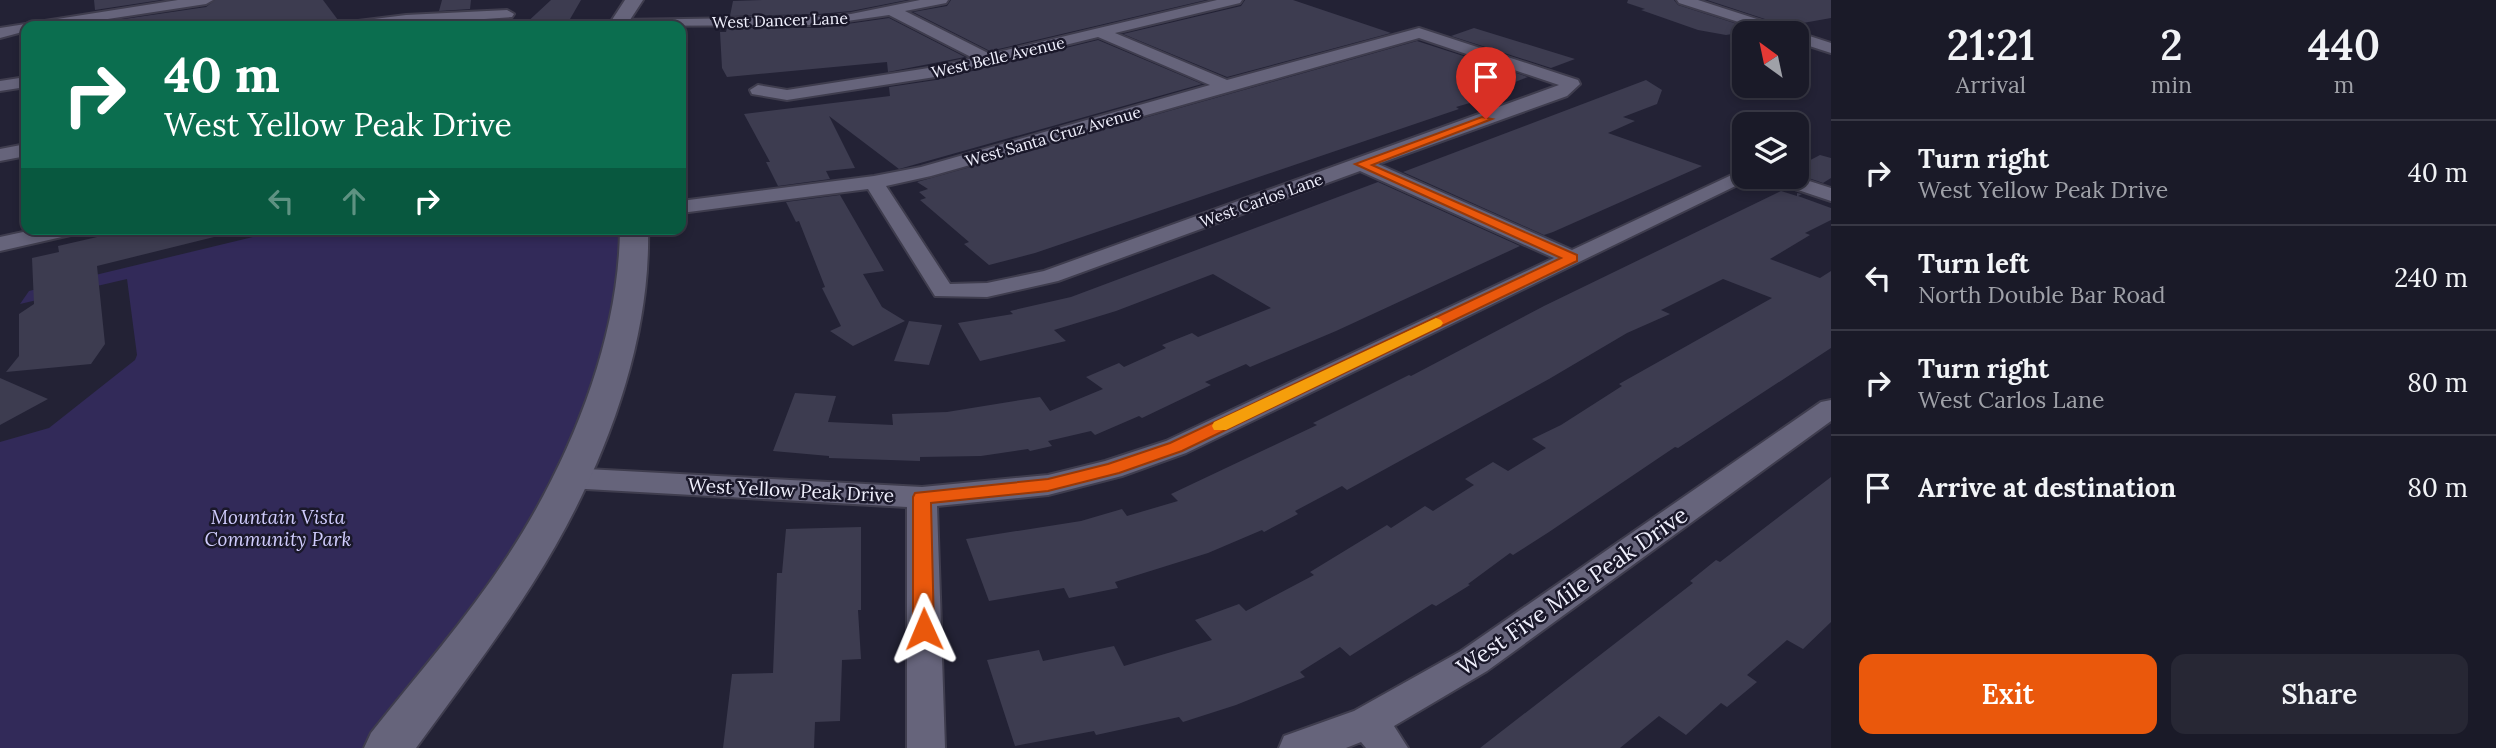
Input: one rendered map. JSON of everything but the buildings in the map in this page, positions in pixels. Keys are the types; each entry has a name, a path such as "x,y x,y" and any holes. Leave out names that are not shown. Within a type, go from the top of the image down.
{"street":[{"path":"67,21 206,0"},
{"path":"620,21 634,0"},
{"name":"West Dancer Lane","path":"686,23 819,22 941,0"},
{"name":"West Belle Avenue","path":"758,90 787,95 935,72 1235,0"},
{"path":"1684,0 1748,21"},
{"path":"389,21 512,9"},
{"path":"501,21 512,9"},
{"path":"891,10 987,59"},
{"path":"0,33 21,28"},
{"path":"1810,34 1831,31"},
{"path":"1101,33 1226,86"},
{"name":"West Santa Cruz Avenue","path":"688,206 874,182 987,155 1405,34 1419,33 1572,84"},
{"path":"1810,41 1831,48"},
{"path":"0,86 21,83"},
{"name":"West Carlos Lane","path":"874,182 943,291 987,290 1050,275 1561,92 1572,84"},
{"path":"0,155 21,151"},
{"path":"1361,164 1572,258"},
{"name":"West Yellow Peak Drive","path":"568,478 922,497 1048,485 1112,469 1176,447 1732,182"},
{"path":"1809,188 1831,195"},
{"path":"0,244 40,235"},
{"path":"388,748 523,565 568,478 610,382 628,318 633,290 634,235"},
{"name":"West Five Mile Peak Drive","path":"1298,748 1379,735 1426,692 1474,661 1831,408"},
{"path":"922,497 926,748"}],"green space":[{"name":"Mountain Vista Community Park","path":"261,235 632,235 568,478 388,748 0,748 0,442 49,428 135,360 137,355 127,279 20,304 29,291"}],"slow traffic":[{"path":"1220,426 1436,323"}],"route":[{"path":"924,629 922,497 1048,485 1112,469 1176,447 1572,258 1361,164 1486,119"}]}
